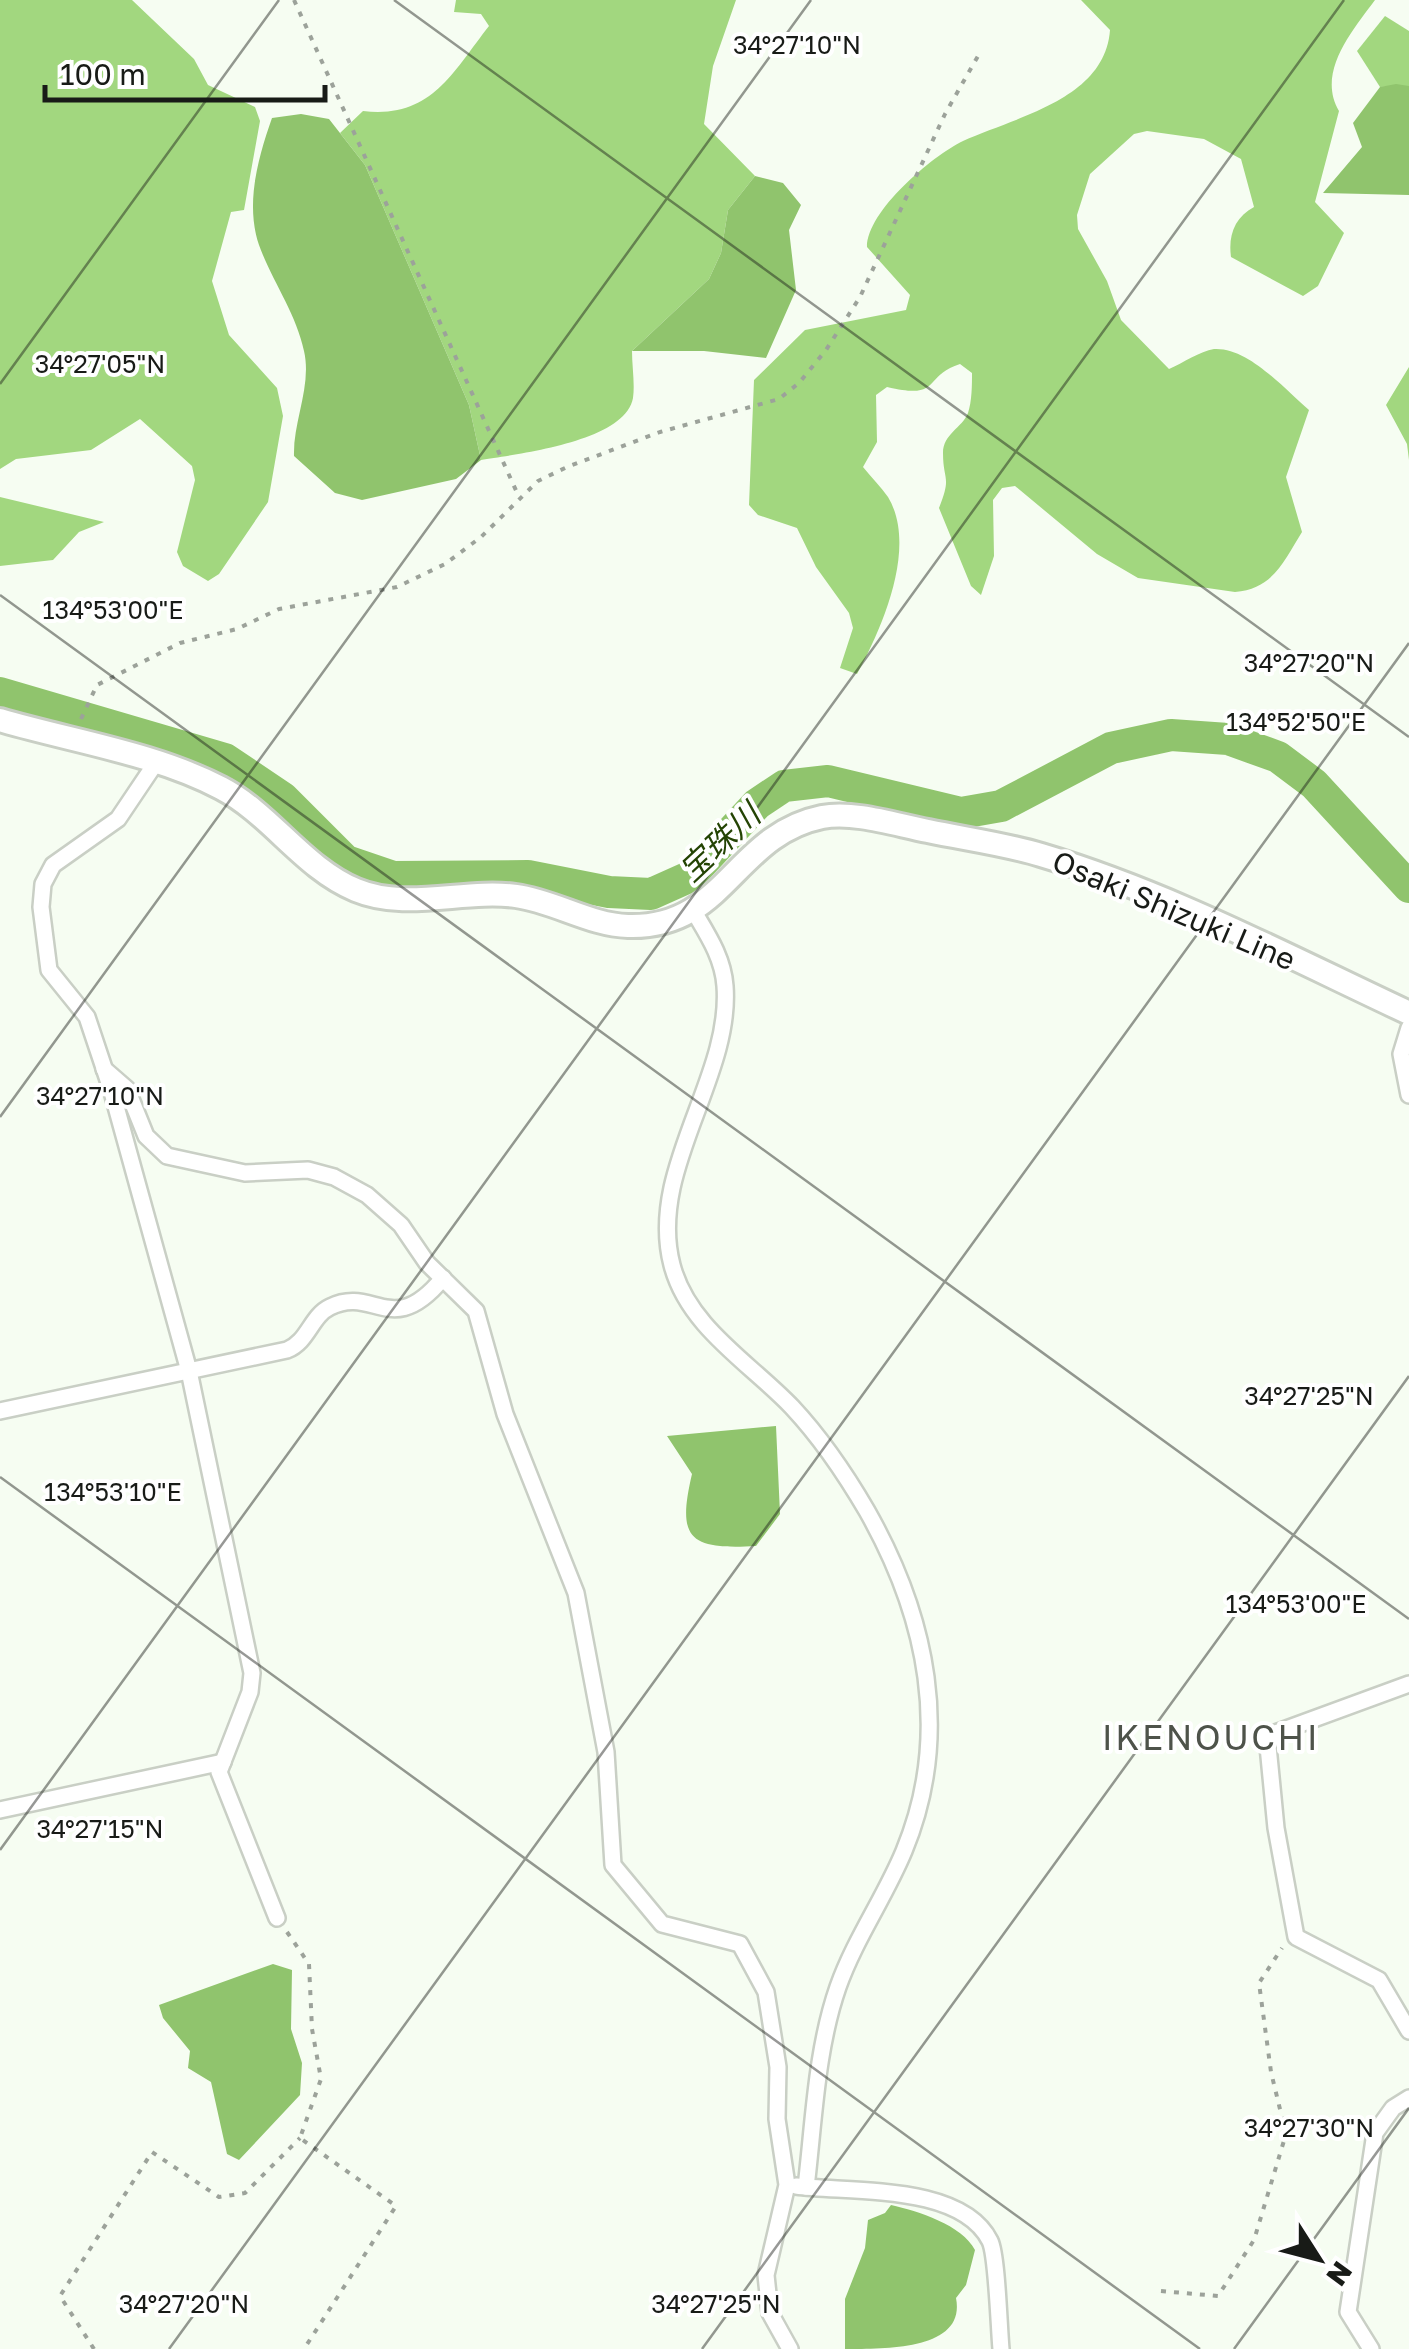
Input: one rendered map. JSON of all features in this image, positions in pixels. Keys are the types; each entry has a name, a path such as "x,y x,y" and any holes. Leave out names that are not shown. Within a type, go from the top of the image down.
{"main road":[{"name":"Osaki Shizuki Line","path":"0,720 155,764 221,788 324,872 356,890 392,899 516,896 625,926 664,924 693,910 788,825 828,816 871,820 1038,853 1110,878 1409,1013"}],"street":[{"path":"155,764 124,814 58,859 43,884 50,970 82,1007 104,1069 189,1371 252,1673 250,1692 219,1772 278,1918"},
{"path":"693,910 721,965 725,1003 671,1198 668,1234 672,1266 702,1320 793,1408 858,1496 913,1612 930,1688 930,1741 906,1848 846,1965 828,2022 806,2188"},
{"path":"1409,1028 1401,1054 1409,1095"},
{"path":"104,1069 127,1089 146,1136 167,1156 245,1173 308,1170 334,1177 367,1195 401,1225 476,1311 505,1414 576,1593 606,1752 613,1864 662,1924 740,1944 766,1992 778,2067 777,2119 787,2185 766,2275 770,2313 790,2349"},
{"path":"0,1411 296,1346 323,1312 334,1305 395,1310 418,1304 444,1278"},
{"path":"1409,1684 1267,1736 1276,1828 1296,1936 1380,1980 1409,2030"},
{"path":"0,1810 223,1762"},
{"path":"1371,2349 1348,2312 1375,2133 1393,2108 1409,2098"},
{"path":"787,2185 910,2195 962,2212 990,2242 1002,2349"}],"path":[{"path":"294,0 520,498"},
{"path":"79,728 86,702 97,686 180,643 237,628 279,609 397,587 445,564 481,537 538,481 660,432 779,399 799,383 860,296 945,114 978,56"},
{"path":"94,2349 60,2296 152,2152 220,2196 246,2193 300,2138 321,2078 309,1964 278,1918"},
{"path":"1161,2291 1218,2296 1254,2240 1286,2134 1271,2072 1259,1983 1278,1951 1296,1936"},
{"path":"300,2138 396,2206 304,2349"}],"shaded area":[{"path":"0,0 132,0 194,59 208,85 255,107 260,121 244,210 231,212 212,281 229,335 277,388 283,416 268,502 219,574 208,581 183,566 177,552 195,480 192,466 140,419 91,450 16,459 0,469"},
{"path":"456,0 736,0 713,66 704,124 755,176 728,210 721,253 709,279 632,351 633,398 626,413 611,425 568,443 481,460 469,405 365,165 340,133 363,111 406,108 423,100 451,76 489,26 481,14 454,12"},
{"path":"1081,0 1375,0 1348,38 1334,67 1333,96 1339,111 1315,202 1344,233 1318,286 1303,296 1231,257 1234,228 1254,207 1241,159 1204,139 1147,131 1134,134 1090,174 1077,215 1078,229 1107,281 1121,320 1169,369 1209,350 1227,350 1266,371 1309,410 1286,477 1302,532 1276,572 1248,590 1235,592 1138,578 1097,554 1015,486 1002,488 993,500 994,556 981,595 971,586 939,508 946,484 944,446 968,413 972,373 960,364 924,389 887,387 876,395 877,442 863,467 888,497 896,517 898,563 886,611 857,674 840,668 853,628 849,613 816,567 797,528 758,515 749,505 754,380 805,330 906,310 910,295 867,247 878,217 903,186 950,148 1054,103 1092,74 1104,54 1110,30"},
{"path":"1385,16 1409,31 1409,86 1380,87 1357,51"},
{"path":"1409,86 1409,195 1323,193 1362,147 1353,123 1380,87"},
{"path":"301,114 329,119 365,165 469,405 481,460 456,479 362,500 335,493 294,456 306,377 304,351 259,245 253,197 272,118"},
{"path":"755,176 783,183 801,205 789,230 796,290 766,358 704,351 632,351 709,279 721,253 728,210"},
{"path":"1409,367 1409,460 1407,444 1386,405"},
{"path":"0,497 104,522 79,532 53,560 0,566"},
{"path":"776,1426 780,1514 756,1546 715,1545 693,1536 686,1513 692,1474 667,1436"},
{"path":"273,1964 292,1970 291,2029 302,2063 300,2095 239,2160 227,2154 211,2082 188,2068 190,2051 163,2018 159,2005"},
{"path":"891,2205 938,2220 969,2241 975,2250 966,2285 956,2298 956,2315 937,2337 903,2346 845,2349 845,2299 865,2248 868,2220 885,2213"}],"waterway":[{"name":"宝珠川","path":"0,693 225,759 283,798 346,861 393,877 528,876 609,892 651,894 689,877 757,804 784,786 828,781 961,813 1001,806 1111,748 1171,735 1228,739 1278,757 1314,784 1409,887"}],"district":[{"name":"IKENOUCHI","path":"1211,1737"}]}
